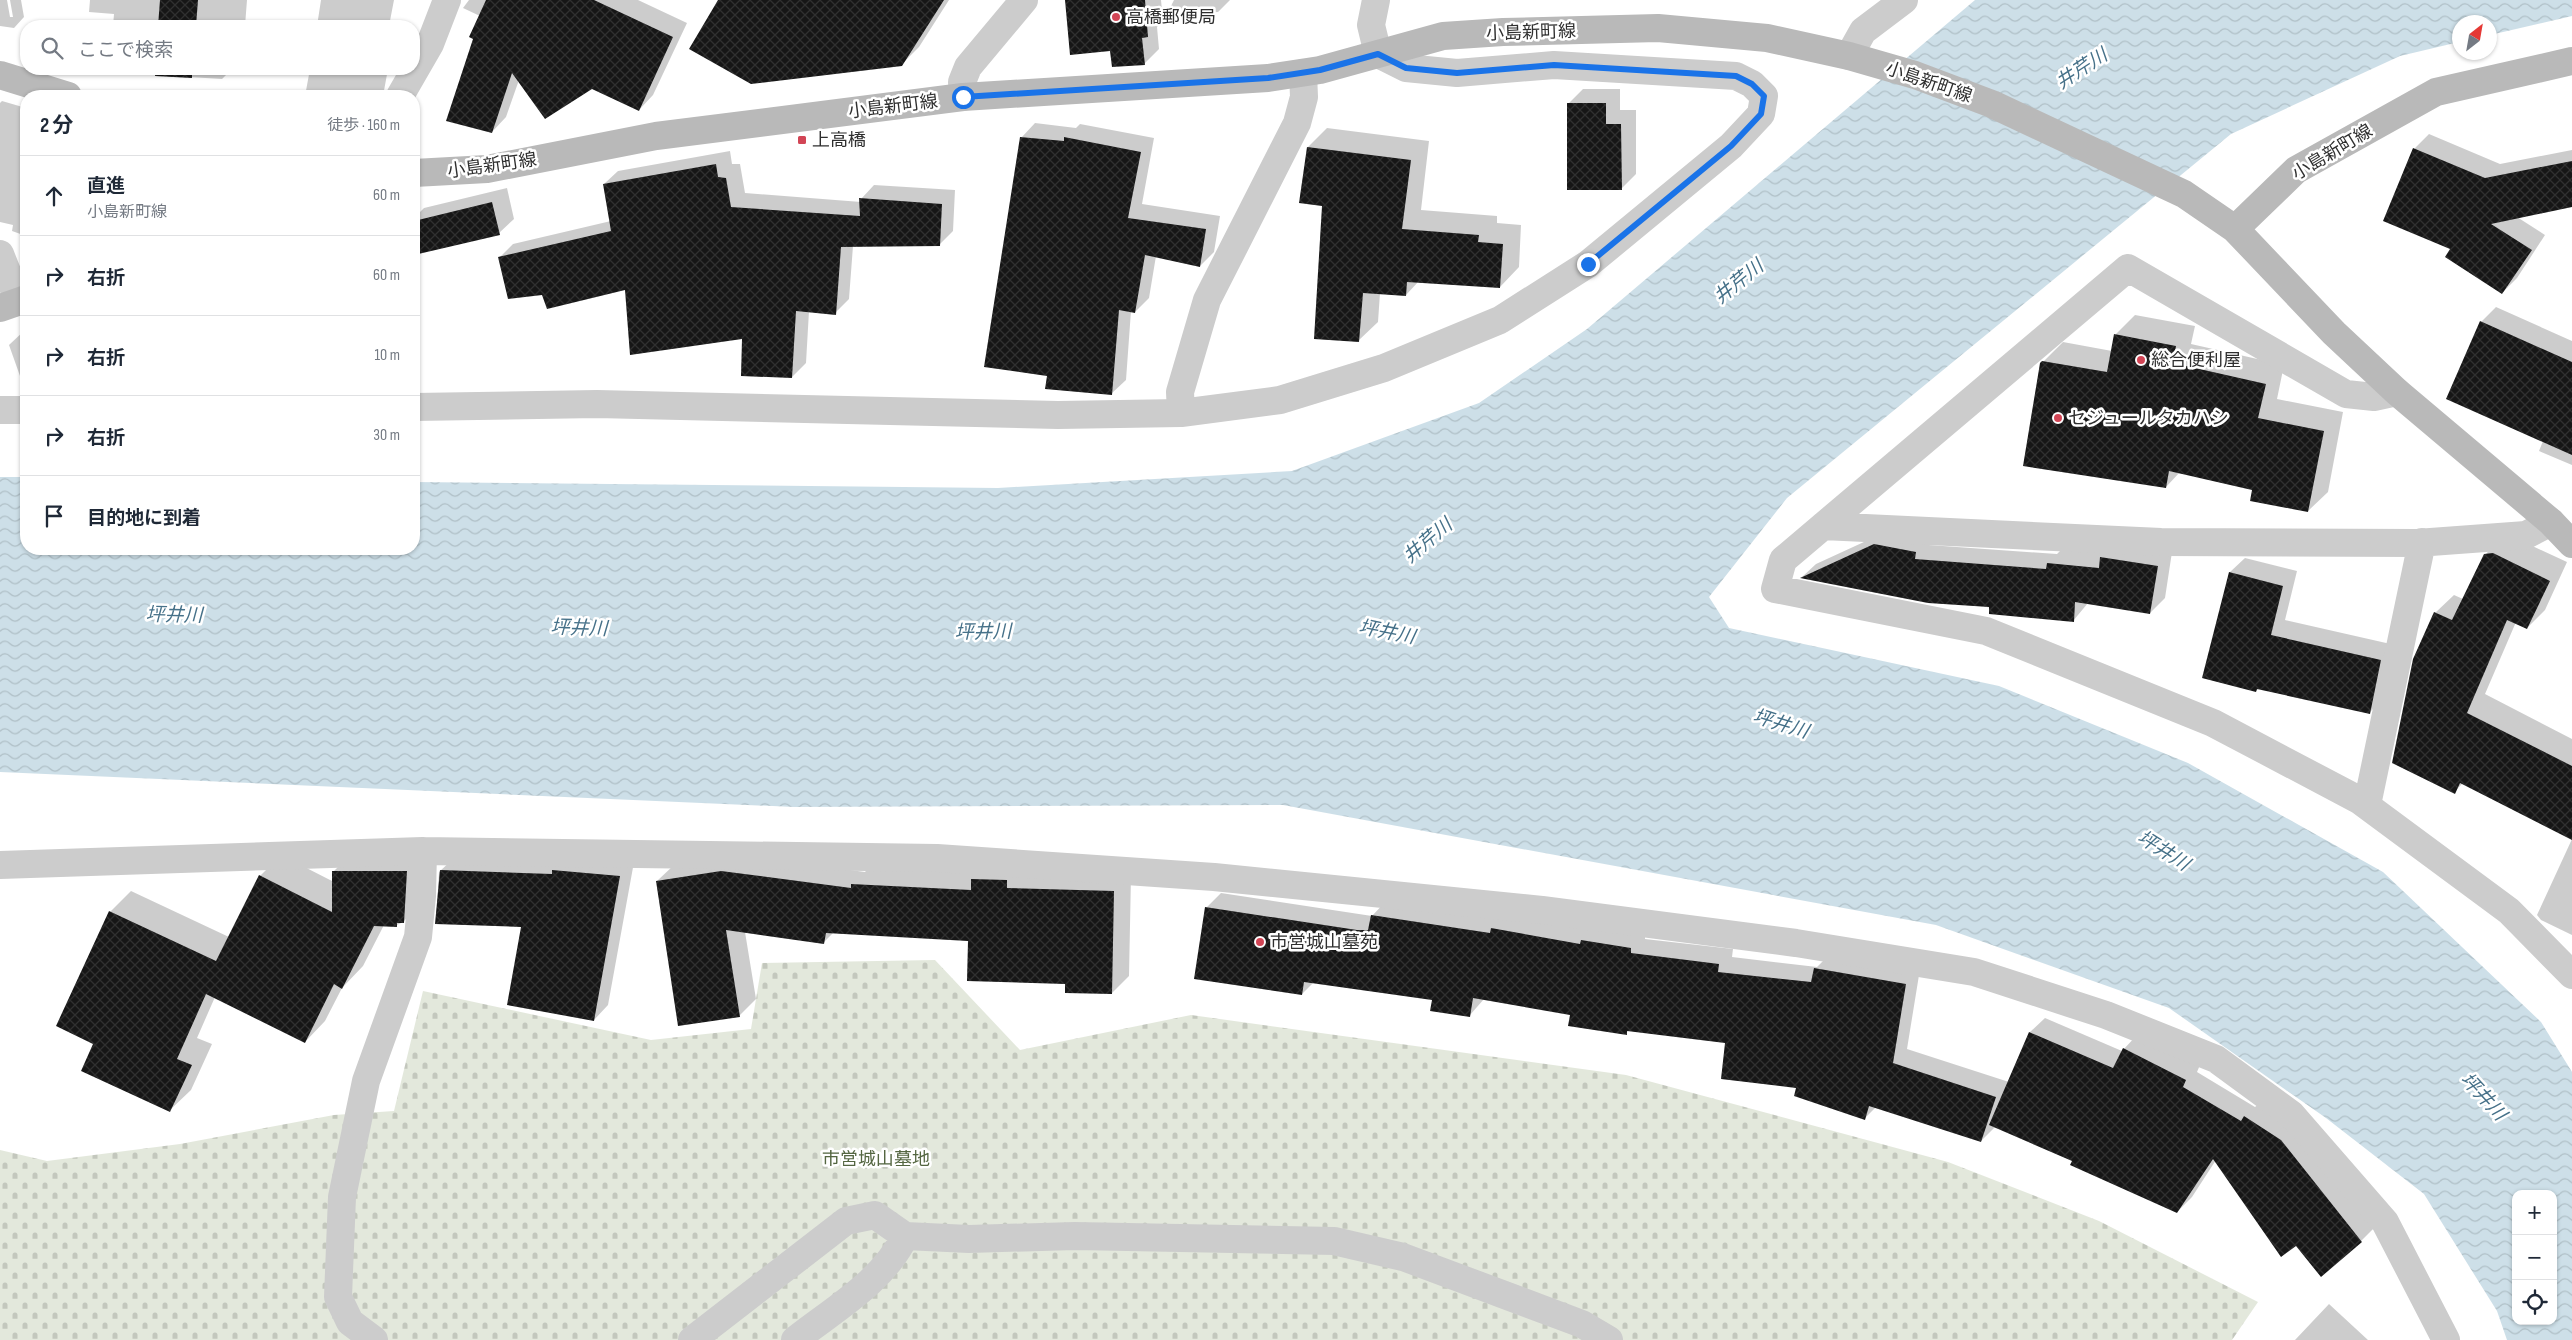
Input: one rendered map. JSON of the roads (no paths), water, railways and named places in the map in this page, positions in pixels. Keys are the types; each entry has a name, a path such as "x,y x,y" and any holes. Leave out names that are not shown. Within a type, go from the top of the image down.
{"main road":[{"name":"小島新町線","path":"420,173 487,169 656,136 963,97 1268,78 1303,73 1443,36 1503,32 1658,28 1767,38 1849,56 1914,75 1992,104 2184,194 2235,229 2296,170 2436,92 2572,61"},
{"path":"0,75 49,90"},
{"path":"2235,229 2334,333 2397,392 2551,522 2572,544"}],"street":[{"path":"420,61 430,44 447,0"},
{"path":"963,97 962,82 968,66 1024,0"},
{"path":"420,407 598,404 1048,415 1181,413 1280,400 1384,368 1500,320 1588,264 1731,146 1761,114 1764,96 1752,84 1736,76 1554,65 1457,73 1406,68 1378,54 1371,25 1376,0"},
{"path":"1849,56 1863,31 1904,0"},
{"path":"1181,413 1180,392 1207,300 1297,123 1304,96 1303,73"},
{"path":"403,90 412,75"},
{"path":"0,254 15,303"},
{"path":"2397,392 2374,397 2346,394 2128,268 1782,560 1775,589 1986,631 2212,723 2367,805 2509,911 2572,975"},
{"path":"0,410 20,410"},
{"path":"1823,526 2161,542 2422,542 2526,535 2551,522"},
{"path":"2367,805 2422,542"},
{"path":"374,1340 350,1322 338,1297 342,1197 366,1081 418,937 422,896 423,851"},
{"path":"0,865 423,851 937,858 1214,877 1542,910 1796,943 1974,972 2106,1014 2216,1060 2291,1114 2385,1222 2446,1340"},
{"path":"692,1340 846,1221 875,1215 905,1236 969,1239 1075,1236 1334,1241 1403,1257 1582,1324 1608,1340"},
{"path":"795,1340 884,1270 896,1254 905,1236"}],"water":[{"path":"1975,0 2572,0 2572,16 2497,33 2497,15 2452,15 2452,44 2400,56 2231,134 1787,498 1709,597 1729,628 1999,686 2188,763 2383,872 2541,1022 2572,1072 2572,1340 2507,1340 2497,1311 2424,1194 2326,1118 2169,1008 1936,925 1283,805 794,807 0,772 0,477 20,477 20,555 420,555 420,482 998,488 1292,471 1479,403 1587,329"}],"place":[{"name":"高橋郵便局","path":"1116,17"},
{"name":"上高橋","path":"802,140"},
{"name":"総合便利屋","path":"2141,360"},
{"name":"セジュールタカハシ","path":"2058,418"},
{"name":"市営城山墓苑","path":"1260,942"}],"water label":[{"name":"井芹川","path":"2081,68"},
{"name":"井芹川","path":"1738,281"},
{"name":"井芹川","path":"1427,540"},
{"name":"坪井川","path":"174,614"},
{"name":"坪井川","path":"579,627"},
{"name":"坪井川","path":"983,631"},
{"name":"坪井川","path":"1387,631"},
{"name":"坪井川","path":"1781,723"},
{"name":"坪井川","path":"2164,850"},
{"name":"坪井川","path":"2484,1096"}],"park label":[{"name":"市営城山墓地","path":"876,1159"}]}
